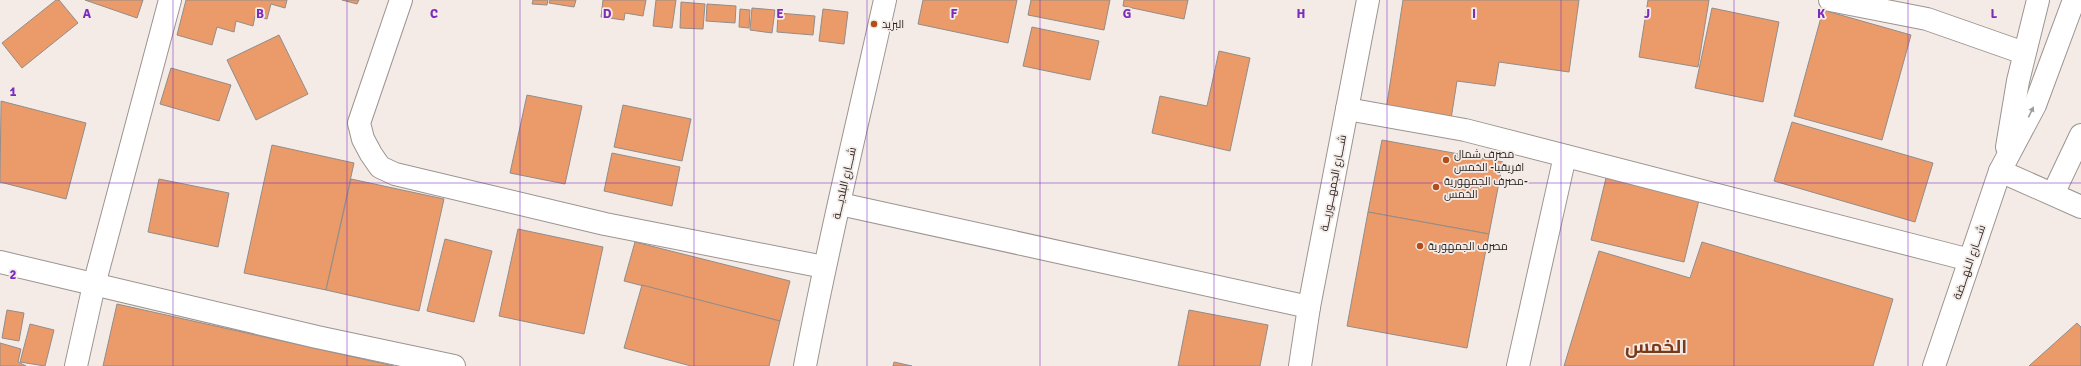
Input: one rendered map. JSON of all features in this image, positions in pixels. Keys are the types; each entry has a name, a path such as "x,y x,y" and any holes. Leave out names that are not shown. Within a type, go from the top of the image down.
{"street":[{"path":"76,366 94,285 170,0"},
{"path":"401,0 359,123 363,139 380,167 395,174 605,224 824,267"},
{"name":"شــــارع البلديــــة","path":"805,366 824,267 840,204 885,0"},
{"name":"شــــارع الجمهـــوريـــة","path":"1300,366 1309,307 1368,0"},
{"path":"1830,0 1927,19 2024,53"},
{"path":"2003,165 2024,53 2038,0"},
{"path":"2003,165 2035,105 2074,0"},
{"path":"1347,109 1465,130 1970,260"},
{"path":"2053,194 2081,135"},
{"path":"1518,366 1565,156"},
{"path":"2003,165 2053,194 2081,207"},
{"name":"شــــارع الـنهـــضة","path":"1934,366 2003,165"},
{"path":"840,204 1309,307"},
{"path":"0,262 94,285 454,366"}],"building":[{"path":"56,0 59,0 78,23 22,68 2,43"},
{"path":"85,0 143,0 137,18"},
{"path":"186,0 287,0 285,8 271,4 267,19 255,16 253,26 236,21 234,32 217,27 212,45 177,35"},
{"path":"342,0 359,0 357,4"},
{"path":"533,0 548,0 547,5 532,4"},
{"path":"550,0 576,0 574,7 549,3"},
{"path":"603,0 646,0 643,16 625,13 624,20 601,17"},
{"path":"656,0 676,0 672,28 653,26"},
{"path":"923,0 1017,0 1008,43 918,24"},
{"path":"1031,0 1110,0 1104,30 1028,15"},
{"path":"1124,0 1188,0 1184,19 1123,6"},
{"path":"1403,0 1579,0 1569,72 1499,62 1495,86 1457,81 1451,119 1386,110"},
{"path":"1648,0 1709,0 1698,67 1639,57"},
{"path":"681,2 705,4 703,29 680,28"},
{"path":"707,4 736,6 735,23 706,21"},
{"path":"752,8 775,10 772,33 750,30"},
{"path":"1712,8 1779,22 1763,102 1695,88"},
{"path":"740,9 750,10 749,28 739,27"},
{"path":"823,9 848,12 844,44 819,41"},
{"path":"1823,10 1911,35 1882,140 1794,116"},
{"path":"778,13 815,16 813,35 777,32"},
{"path":"1032,27 1099,41 1090,80 1023,66"},
{"path":"279,35 308,94 256,120 227,60"},
{"path":"1219,51 1250,58 1230,151 1152,133 1160,96 1207,106"},
{"path":"171,68 231,85 219,121 160,104"},
{"path":"527,95 582,106 565,184 510,173"},
{"path":"1,101 86,123 66,199 0,182"},
{"path":"623,105 691,119 682,161 614,147"},
{"path":"1792,122 1933,163 1915,222 1774,181"},
{"name":"مصرف الجمهورية- الخمس","path":"1382,140 1503,162 1489,234 1368,212"},
{"path":"272,145 354,163 326,290 244,273"},
{"path":"612,153 680,167 672,206 604,191"},
{"path":"1606,178 1699,200 1684,262 1591,240"},
{"path":"159,179 229,193 218,247 148,232"},
{"path":"351,179 444,199 419,311 326,290"},
{"path":"1368,212 1489,234 1467,348 1347,326"},
{"path":"518,229 603,247 584,334 499,316"},
{"path":"445,239 492,251 474,322 427,311"},
{"path":"635,242 790,281 780,321 624,281"},
{"path":"1702,242 1893,299 1873,366 1564,366 1599,251 1690,278"},
{"path":"642,285 780,321 769,366 691,366 624,348"},
{"path":"117,304 394,366 103,366"},
{"path":"7,310 24,313 19,341 2,338"},
{"path":"1189,310 1268,325 1260,366 1178,366"},
{"path":"2077,323 2081,327 2081,366 2029,366"},
{"path":"30,324 54,330 45,366 20,362"},
{"path":"0,343 21,349 18,362 26,366 0,366"},
{"path":"894,362 912,366 893,366"}],"place":[{"name":"البريد","path":"874,24"},
{"name":"مصرف شمال افريقيا- الخمس","path":"1446,160"},
{"name":"مصرف الجمهورية- الخمس","path":"1436,187"},
{"name":"مصرف الجمهورية","path":"1420,246"}],"district":[{"name":"الخمس","path":"1656,346"}]}
